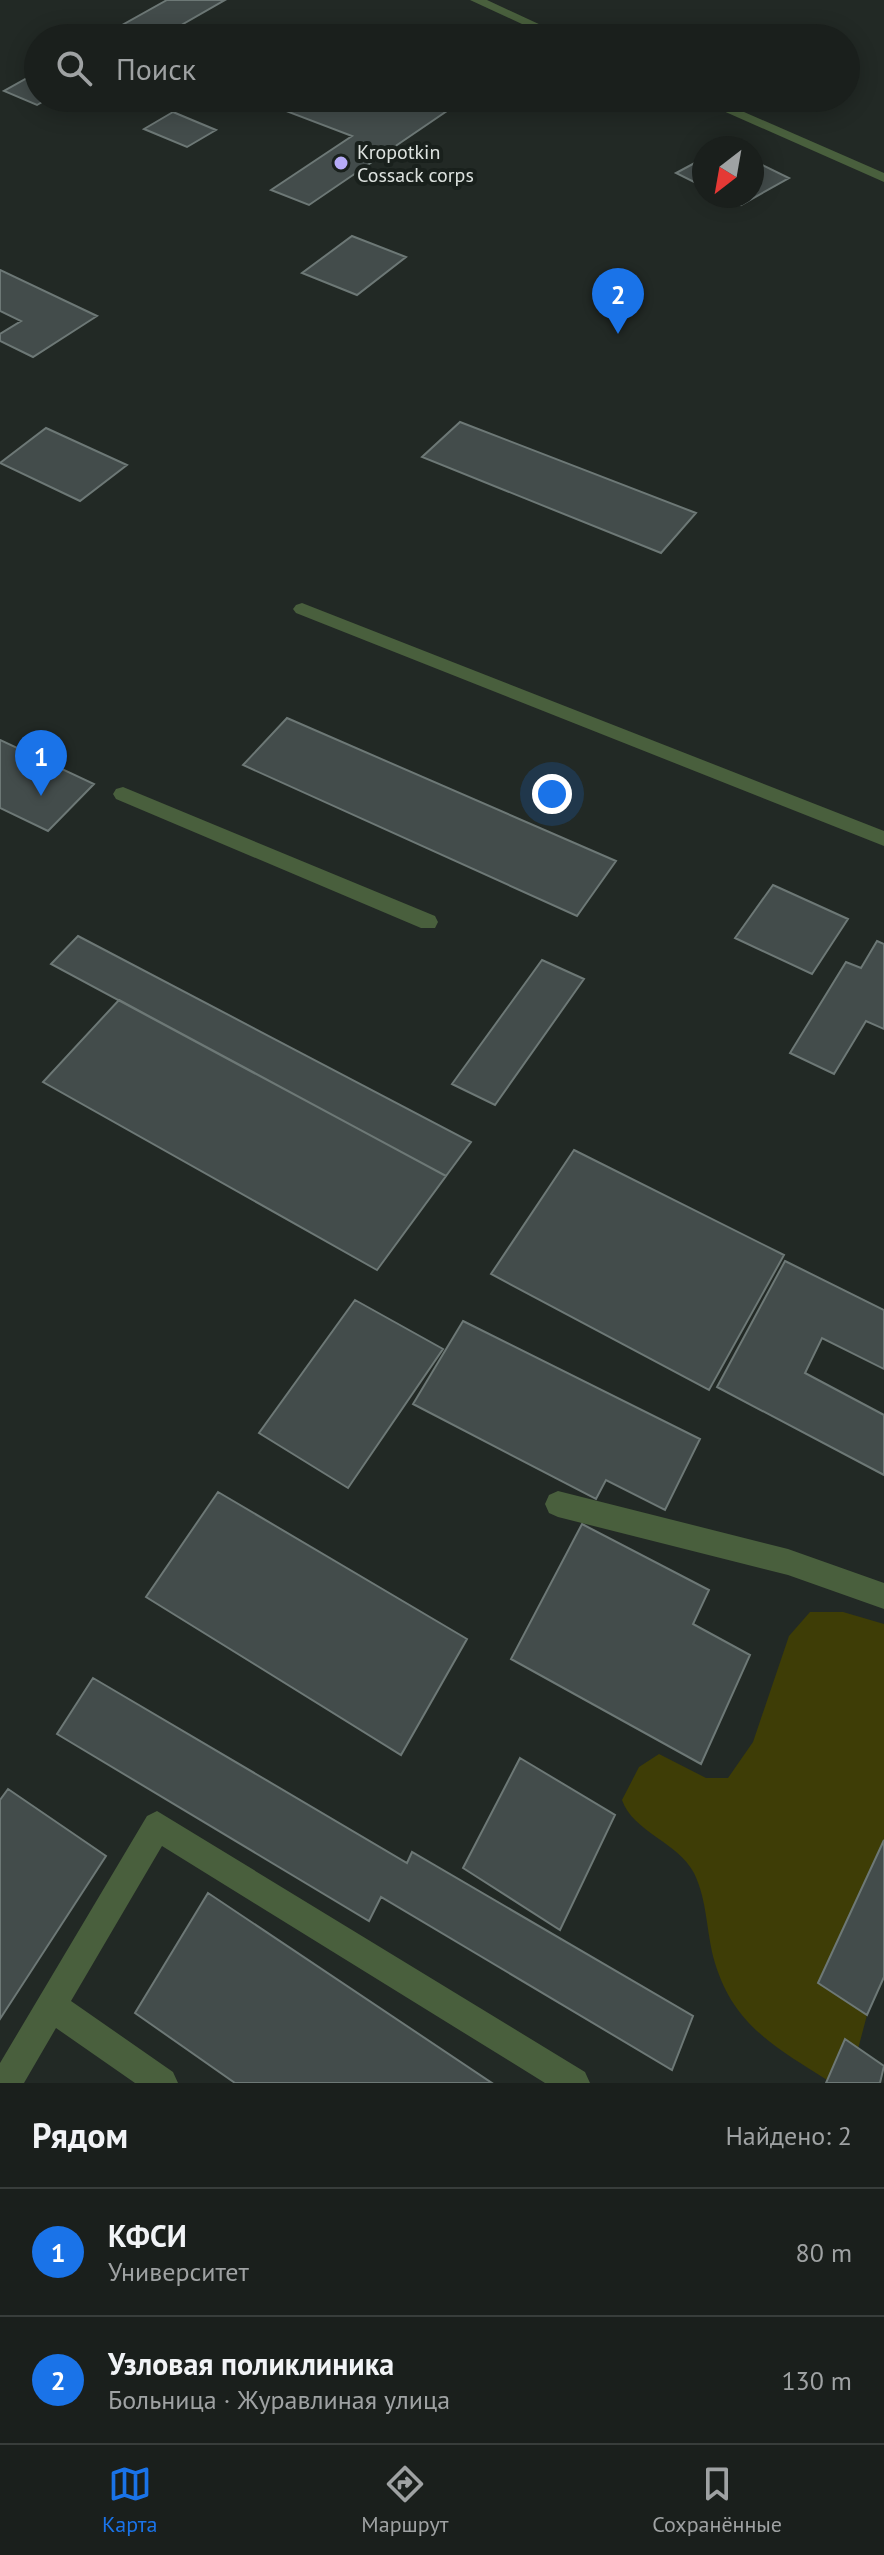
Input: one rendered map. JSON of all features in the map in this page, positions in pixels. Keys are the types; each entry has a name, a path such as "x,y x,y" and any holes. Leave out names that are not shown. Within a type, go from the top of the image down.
{"street":[{"path":"476,0 531,24"},
{"path":"733,112 884,178"},
{"path":"302,609 884,839"},
{"path":"123,794 428,922"},
{"path":"558,1504 788,1562 884,1596"},
{"path":"6,2083 157,1826 574,2083"},
{"path":"50,2005 162,2083"}],"shaded area":[{"path":"810,1612 843,1612 884,1624 884,1842 818,1983 867,2015 858,2049 844,2040 827,2080 759,2033 733,2003 715,1963 702,1895 694,1873 678,1853 636,1821 622,1800 639,1767 659,1754 706,1778 728,1778 753,1742 789,1636"}],"building":[{"path":"167,0 225,0 183,24 124,24"},
{"path":"24,80 24,99 4,91"},
{"path":"173,112 216,130 187,147 144,129"},
{"name":"Kropotkin Cossack corps","path":"289,112 445,112 309,205 271,190 352,136"},
{"path":"692,164 692,181 676,173"},
{"path":"764,166 789,178 764,192"},
{"path":"352,236 406,257 357,295 302,273"},
{"path":"0,270 97,316 33,357 0,341 0,334 21,321 0,311"},
{"path":"460,422 696,513 661,553 422,457"},
{"path":"46,428 127,465 80,501 0,463"},
{"path":"287,718 616,861 577,916 243,765"},
{"path":"0,740 94,784 48,831 0,808"},
{"path":"773,885 848,919 812,974 735,938"},
{"path":"78,936 471,1142 446,1176 51,964"},
{"path":"877,941 884,944 884,1029 866,1021 834,1074 790,1053 846,962 861,968"},
{"path":"542,960 584,979 495,1105 452,1084"},
{"path":"119,1000 446,1176 377,1270 43,1082"},
{"path":"574,1150 784,1255 709,1390 491,1274"},
{"path":"785,1261 884,1310 884,1369 822,1338 805,1373 884,1415 884,1475 717,1387"},
{"path":"355,1300 443,1349 348,1488 259,1433"},
{"path":"463,1321 700,1439 665,1510 606,1480 596,1499 413,1404"},
{"path":"218,1492 467,1639 401,1755 146,1597"},
{"path":"582,1524 709,1590 693,1624 750,1655 701,1764 511,1659"},
{"path":"93,1678 407,1863 412,1852 693,2016 672,2070 381,1897 369,1921 57,1734"},
{"path":"520,1758 615,1815 560,1930 463,1868"},
{"path":"8,1789 106,1856 0,2019 0,1800"},
{"path":"884,1840 884,1977 867,2015 818,1983"},
{"path":"208,1893 492,2083 235,2083 135,2013"},
{"path":"845,2039 884,2066 880,2083 826,2083"}],"place":[{"name":"Kropotkin Cossack corps","path":"341,163"},
{"name":"Узловая поликлиника","path":"618,334"},
{"name":"КФСИ","path":"41,796"}]}
